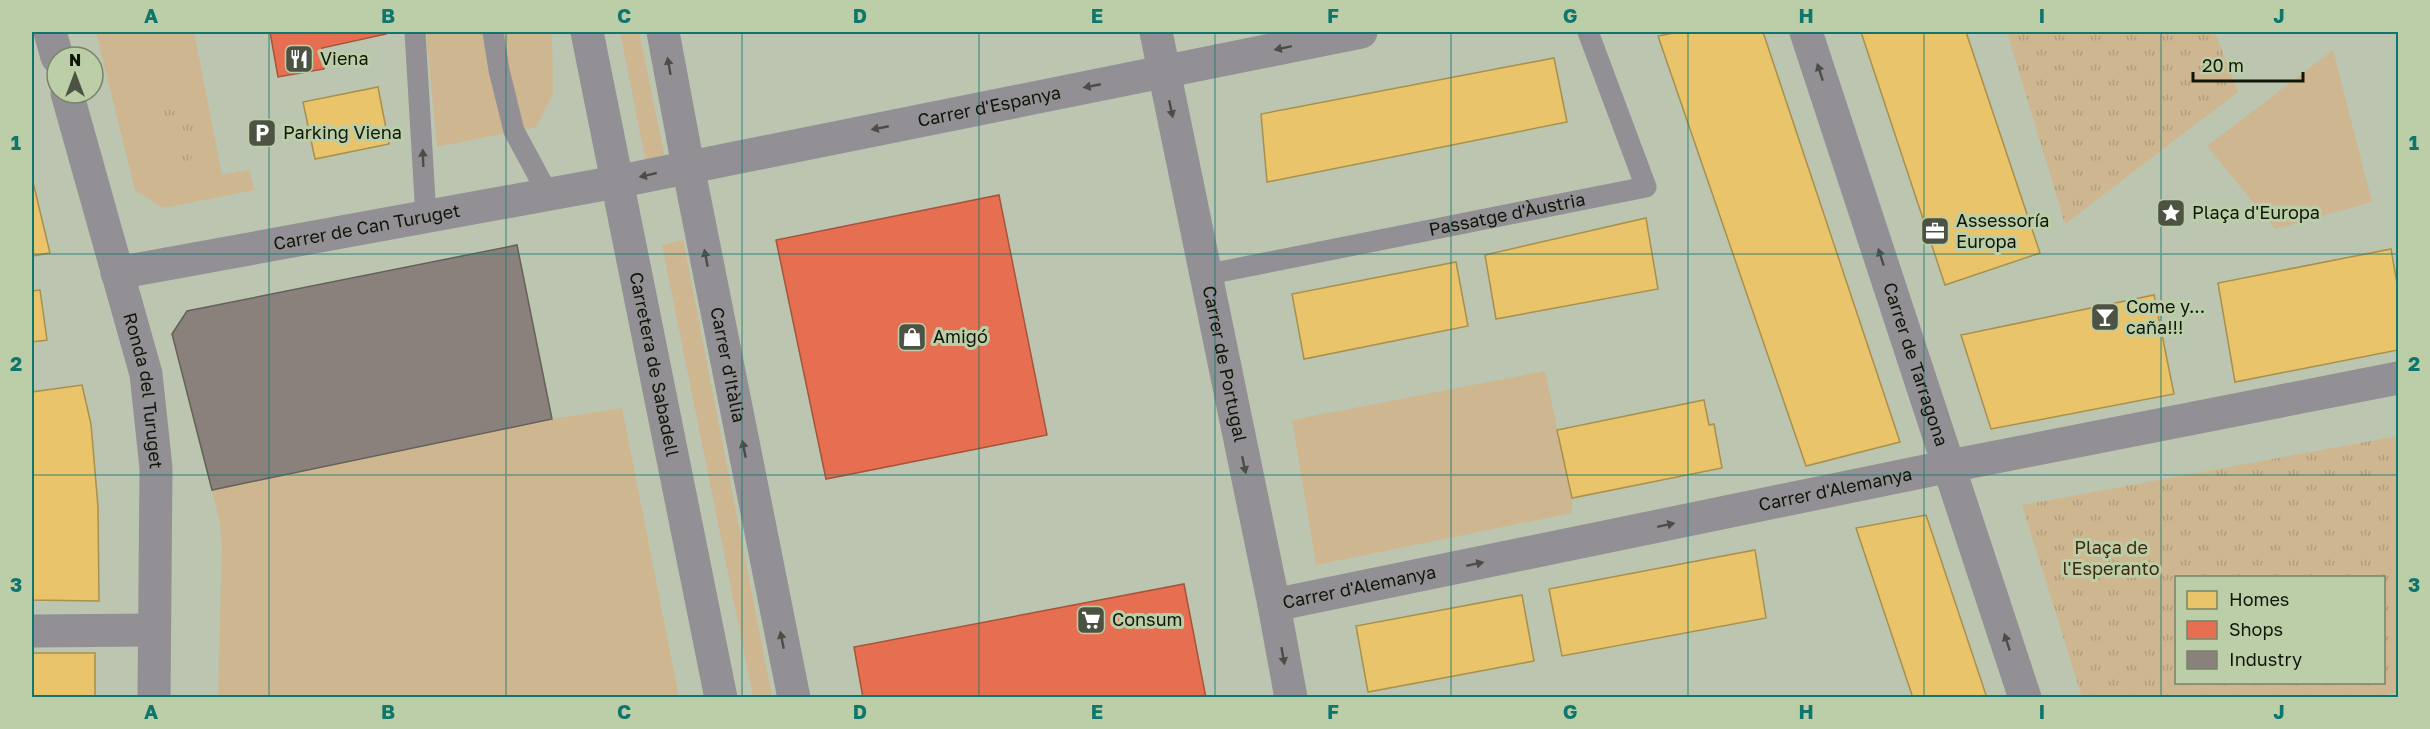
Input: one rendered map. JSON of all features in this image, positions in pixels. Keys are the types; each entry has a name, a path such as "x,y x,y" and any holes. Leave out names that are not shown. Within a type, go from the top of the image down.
{"street":[{"name":"Carretera de Sabadell","path":"587,32 721,698"},
{"name":"Carrer d'Itàlia","path":"663,32 687,166 794,698"},
{"name":"Carrer de Portugal","path":"1156,32 1204,275 1274,605 1291,698"},
{"name":"Carrer d'Espanya","path":"616,182 1361,32"},
{"name":"Carrer de Tarragona","path":"1806,32 2025,698"},
{"name":"Ronda del Turuget","path":"70,105 146,374 155,456 154,698"},
{"name":"Carrer de Can Turuget","path":"117,273 616,182"},
{"name":"Carrer d'Alemanya","path":"1274,605 1950,466 2398,378"},
{"path":"32,631 154,630"}],"lane":[{"path":"415,32 426,216"},
{"path":"493,32 499,70 514,131 548,194"},
{"name":"Passatge d'Àustria","path":"1204,275 1646,187 1588,32"}],"green space":[{"path":"96,32 194,32 222,175 249,170 255,190 163,208 135,190 105,68 105,45 99,45"},
{"path":"426,32 552,32 553,94 536,127 437,147"},
{"path":"620,32 639,32 665,158 646,163"},
{"path":"2007,32 2215,32 2238,92 2065,224"},
{"path":"2333,50 2372,202 2275,229 2207,146"},
{"path":"166,93 191,106 198,131 197,146 190,161 183,168 177,141 159,106"},
{"path":"683,240 772,697 753,697 662,245"},
{"path":"1545,371 1572,498 1572,513 1316,565 1292,420"},
{"path":"622,408 679,697 218,697 222,546 220,524 212,490 552,419"},
{"name":"Plaça de l'Esperanto","path":"2398,436 2398,692 2373,698 2082,697 2022,505"}],"building: Homes":[{"path":"1679,32 1763,32 1900,442 1806,466 1658,36"},
{"path":"1861,32 1966,32 2040,253 1945,285"},
{"path":"1554,58 1567,122 1267,182 1261,114"},
{"path":"378,87 389,144 315,159 303,102"},
{"path":"32,178 50,253 32,256"},
{"path":"1646,218 1658,289 1496,319 1485,255"},
{"path":"2391,249 2398,289 2398,350 2235,382 2218,283"},
{"path":"1456,262 1468,326 1304,359 1292,294"},
{"path":"40,290 47,340 32,342 32,291"},
{"path":"2154,295 2174,394 1991,429 1961,335"},
{"path":"82,385 91,424 98,507 99,601 32,600 32,392"},
{"path":"1704,400 1709,425 1714,424 1722,468 1572,498 1557,430"},
{"path":"1926,515 1987,698 1913,698 1856,528"},
{"path":"1755,550 1766,618 1562,656 1549,589"},
{"path":"1522,595 1534,661 1368,692 1356,626"},
{"path":"32,653 95,653 95,698 32,698"}],"building: Shops":[{"name":"Viena","path":"270,32 385,32 386,34 322,48 324,69 278,77"},
{"name":"Amigó","path":"999,195 1047,435 826,479 776,240"},
{"name":"Consum","path":"1184,584 1206,698 863,698 854,647"}],"building: Industry":[{"path":"517,245 552,419 212,490 172,334 187,311"}],"place":[{"name":"Viena","path":"299,59"},
{"name":"Parking Viena","path":"262,133"},
{"name":"Plaça d'Europa","path":"2171,213"},
{"name":"Assessoría Europa","path":"1935,231"},
{"name":"Come y... caña!!!","path":"2105,317"},
{"name":"Amigó","path":"912,337"},
{"name":"Consum","path":"1091,620"}]}
